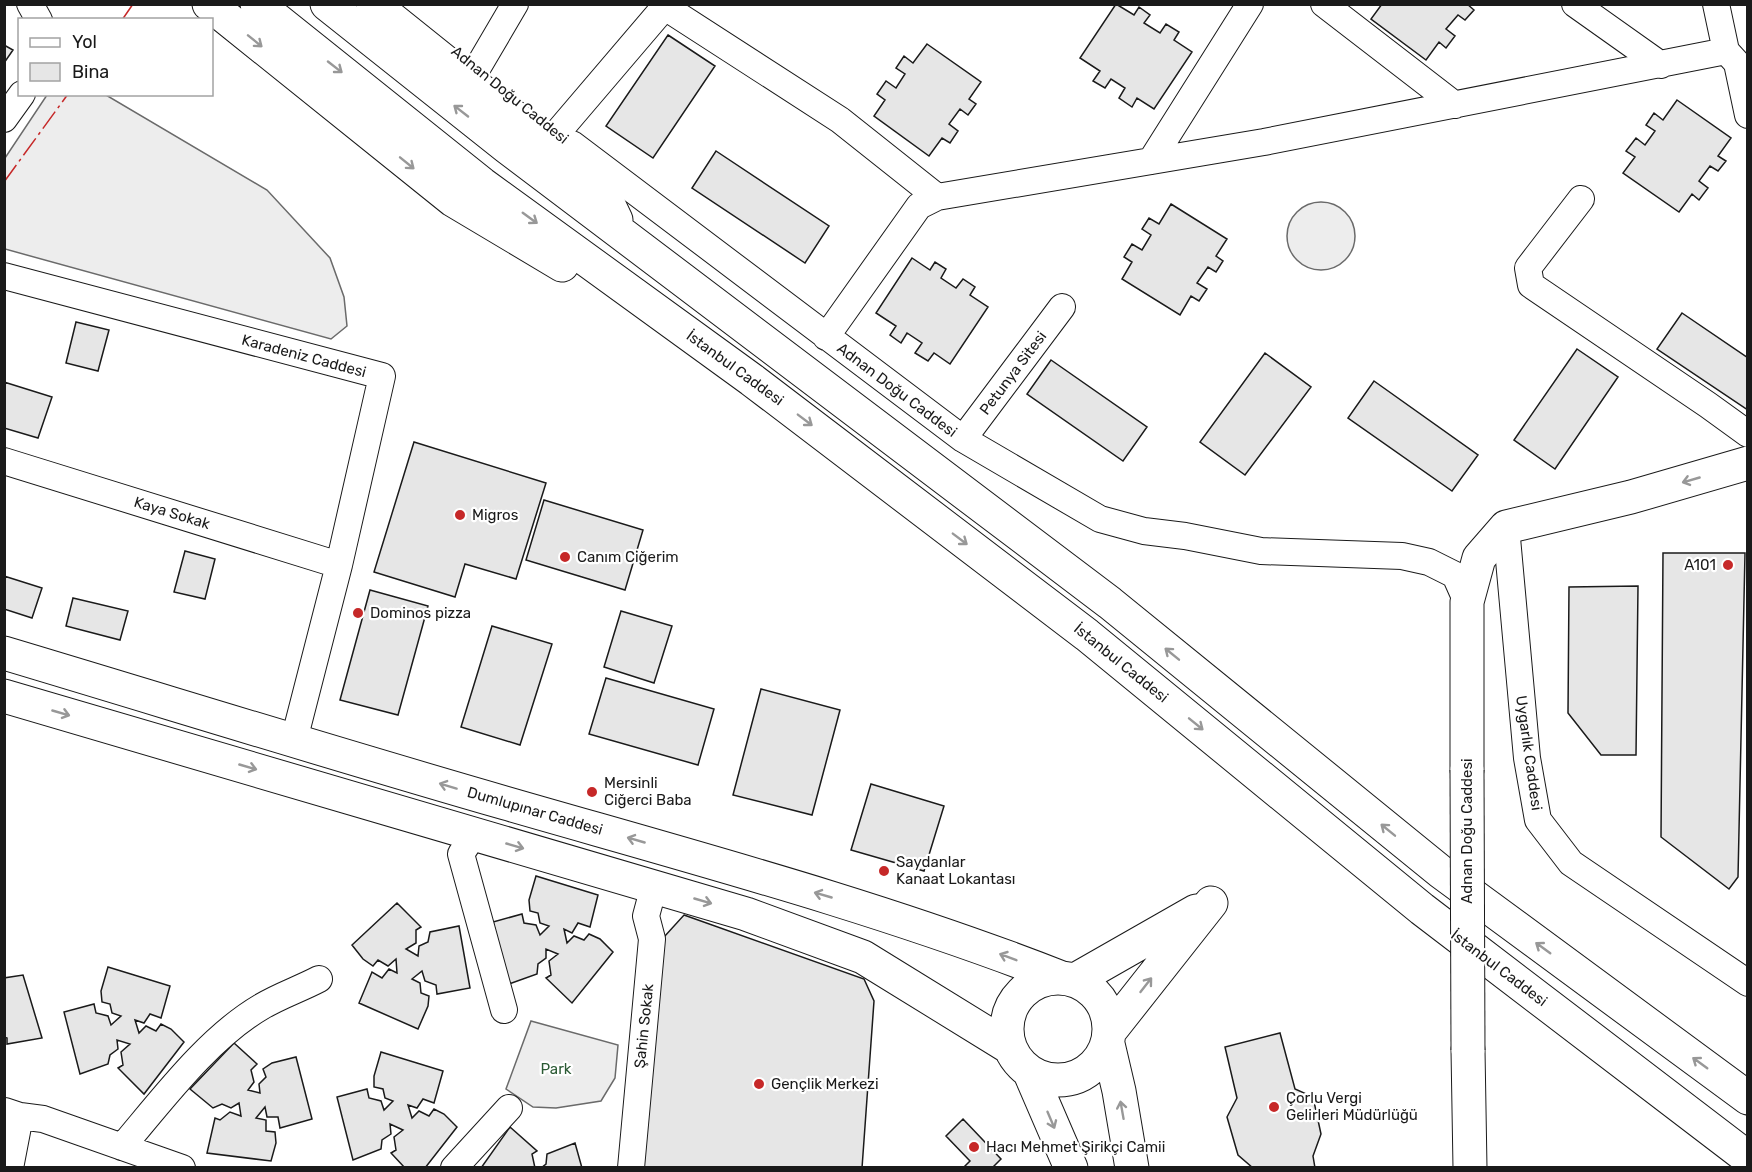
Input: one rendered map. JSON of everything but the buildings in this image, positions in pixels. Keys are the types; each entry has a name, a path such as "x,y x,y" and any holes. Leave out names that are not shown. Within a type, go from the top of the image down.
{"main road":[{"path":"209,4 453,200 571,271 608,275"},
{"name":"İstanbul Caddesi","path":"256,4 482,184 752,380 1087,635 1422,909 1748,1158"},
{"path":"327,4 507,147 1110,603 1441,873 1748,1098"},
{"path":"373,4 585,174 607,201 623,235"},
{"path":"1498,545 1631,497 1748,464"},
{"path":"1498,545 1748,487"},
{"name":"Adnan Doğu Caddesi","path":"1470,1167 1467,602 1498,545"},
{"name":"Dumlupınar Caddesi","path":"4,653 833,898 992,950 1069,979"},
{"path":"4,696 746,914 863,957 1009,1047"},
{"path":"1069,979 1211,903 1109,1037 1101,1058 1090,1070 1077,1077 1061,1081 1045,1079 1030,1073 1018,1062 1009,1047 1006,1030 1009,1013 1017,998 1029,986 1045,979 1069,979 1092,990 1104,1006 1109,1018 1109,1037 1132,1167"},
{"path":"1030,1073 1071,1167"}],"street":[{"path":"30,4 38,18"},
{"name":"Adnan Doğu Caddesi","path":"394,4 478,67 557,133 963,439 1100,519 1144,531 1185,536 1261,551 1402,556 1429,562 1455,575 1467,602"},
{"path":"478,67 515,4"},
{"path":"1324,4 1455,105"},
{"path":"1575,4 1660,65"},
{"path":"1716,4 1737,59 1748,115"},
{"path":"557,133 666,6 840,120 937,197"},
{"path":"1151,161 1239,8"},
{"path":"826,337 918,206 937,197 1264,142 1660,65 1737,59"},
{"path":"4,119 21,96"},
{"path":"1581,199 1528,268 1531,285 1748,434"},
{"name":"Karadeniz Caddesi","path":"4,276 382,376 339,565 294,740"},
{"name":"Petunya Sitesi","path":"963,439 1062,308"},
{"name":"Kaya Sokak","path":"4,461 339,565"},
{"name":"Uygarlık Caddesi","path":"1498,545 1527,758 1538,820 1571,863 1748,983"},
{"path":"474,834 461,854 504,1010"},
{"name":"Şahin Sokak","path":"631,1167 652,939 646,916 654,886"},
{"path":"122,1147 171,1089 221,1036 261,1006 320,979"},
{"path":"454,1167 509,1108"},
{"path":"10,1167 12,1113 44,1119 182,1167"}],"shaded area":[{"path":"46,96 108,96 267,190 330,258 344,297 347,326 331,339 5,249 5,158"},
{"path":"1321,202 1334,205 1345,212 1352,223 1355,236 1352,249 1345,260 1334,267 1321,270 1308,267 1297,260 1290,249 1287,236 1290,223 1297,212 1308,205"},
{"name":"Park","path":"531,1021 618,1045 615,1078 601,1101 556,1108 533,1107 506,1089"}],"power":[{"path":"123,18 133,4"},
{"path":"4,182 67,96"}],"place":[{"name":"Migros","path":"460,515"},
{"name":"Canım Ciğerim","path":"565,557"},
{"name":"A101","path":"1728,565"},
{"name":"Dominos pizza","path":"358,613"},
{"name":"Mersinli Ciğerci Baba","path":"592,792"},
{"name":"Saydanlar Kanaat Lokantası","path":"884,871"},
{"name":"Gençlik Merkezi","path":"759,1084"},
{"name":"Çorlu Vergi Gelirleri Müdürlüğü","path":"1274,1107"},
{"name":"Hacı Mehmet Şirikçi Camii","path":"974,1147"}]}
